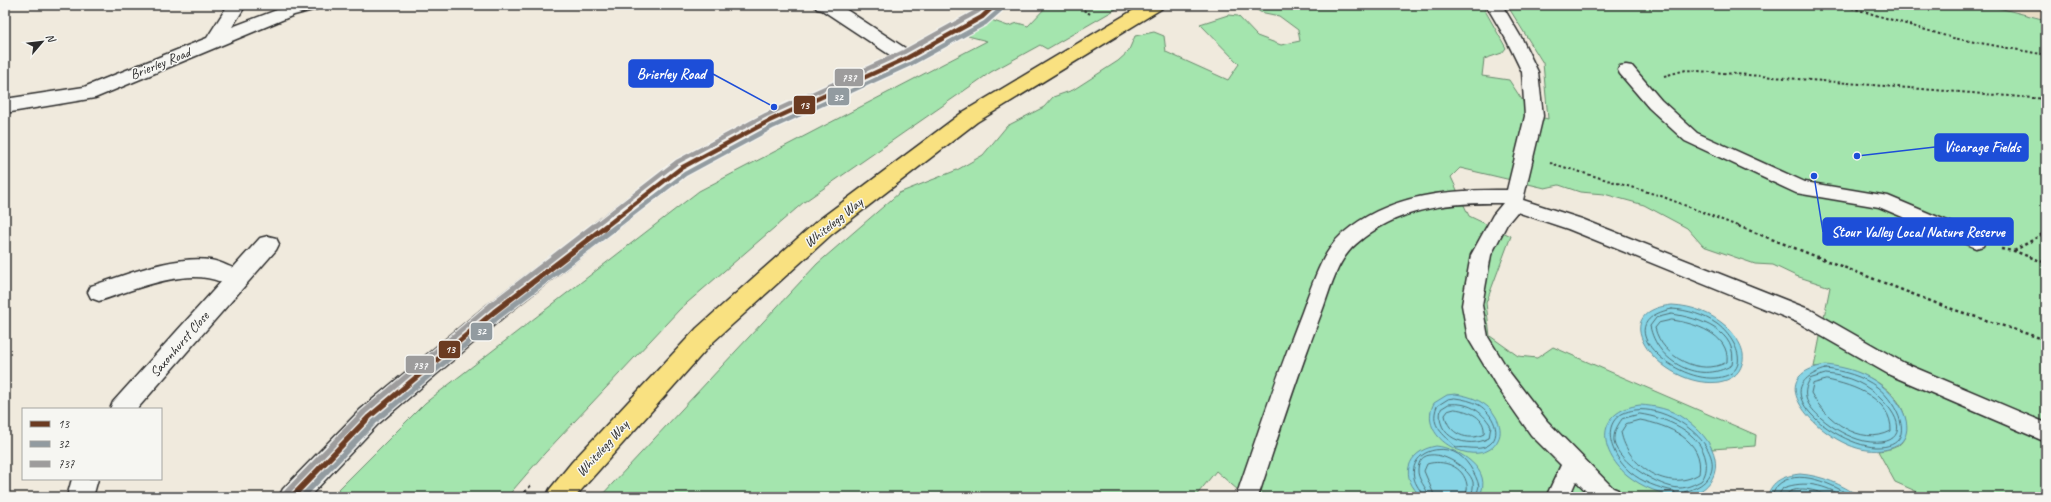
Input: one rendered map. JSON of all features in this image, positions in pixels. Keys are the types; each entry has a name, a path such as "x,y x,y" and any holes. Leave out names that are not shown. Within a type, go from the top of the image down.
{"main road":[{"name":"Whitelegg Way","path":"559,497 705,335 824,228 910,161 970,117 1156,5"}],"street":[{"path":"213,42 237,5"},
{"name":"Brierley Road","path":"5,106 88,93 288,11 311,5"},
{"path":"826,5 907,58"},
{"path":"292,497 375,412 494,312 682,168 769,121 907,58 982,16 995,5"},
{"name":"Saxonhurst Close","path":"123,408 268,244"},
{"path":"99,292 179,270 199,268 213,270 237,279"},
{"path":"80,497 85,480"}],"lane":[{"path":"1494,5 1514,39 1530,72 1534,116 1514,200 1500,220 1481,255 1472,305 1478,338 1503,379 1539,428 1610,497"},
{"path":"1626,70 1660,108 1691,137 1802,188 1882,201 1976,241"},
{"path":"1247,497 1300,341 1328,271 1348,240 1375,219 1405,206 1442,197 1514,200 1804,316 1897,369 2046,433"},
{"path":"1557,497 1574,463"}],"path":[{"path":"1075,5 1097,17"},
{"path":"1842,5 1953,38 2046,55"},
{"path":"1638,84 1686,70 1847,84 1975,92 2046,99"},
{"path":"1547,162 1661,196 1946,307 2046,340"},
{"path":"2046,232 2014,251 2046,262"}],"shaded area":[{"path":"1991,5 2046,5 2046,19"}],"green space":[{"path":"1048,5 1123,5 1047,49 1040,45 991,72 804,202 680,309 544,454 507,497 331,497 425,403 699,191 987,41 968,36 968,31 977,24 991,20 1008,26 1018,23 1028,26"},
{"path":"1251,5 1482,5 1506,48 1502,53 1484,59 1482,76 1509,80 1532,115 1548,119 1543,63 1507,5 1987,5 2046,20 2046,497 1929,497 1895,482 1878,451 1897,446 1901,443 1905,435 1906,429 1904,414 1898,401 1874,380 1859,373 1844,369 1814,367 1830,287 1796,276 1773,265 1755,264 1703,246 1687,228 1644,205 1604,194 1580,192 1559,185 1545,188 1460,168 1451,177 1469,216 1511,236 1486,303 1490,336 1518,356 1537,358 1553,347 1756,435 1755,446 1712,449 1693,427 1668,411 1682,496 1695,494 1700,497 1246,497 1216,471 1195,497 600,497 817,264 899,193 957,170 983,155 1007,126 1044,107 1053,97 1073,90 1118,61 1128,52 1135,36 1154,32 1164,36 1166,52 1228,80 1239,64 1200,24 1228,15 1238,16 1257,36 1281,45 1300,41 1298,30 1279,16 1260,12"}],"water":[{"path":"1672,305 1701,311 1715,318 1727,327 1740,344 1743,354 1741,368 1736,374 1727,380 1719,382 1698,381 1678,374 1661,363 1648,349 1640,335 1641,321 1651,311"},
{"path":"1826,365 1841,367 1863,374 1876,381 1893,396 1906,419 1907,430 1904,439 1896,446 1884,450 1867,450 1850,446 1833,437 1817,424 1804,410 1796,396 1796,382 1805,372"},
{"path":"1455,394 1473,398 1484,404 1493,412 1499,426 1500,434 1498,440 1490,449 1479,453 1466,452 1453,448 1442,440 1433,429 1430,417 1434,403 1447,395"},
{"path":"1640,405 1657,407 1673,412 1692,424 1710,444 1715,458 1715,467 1714,475 1705,488 1690,495 1680,496 1666,494 1652,490 1639,483 1627,475 1617,465 1610,454 1607,443 1606,433 1608,423 1615,415 1625,409"},
{"path":"1436,446 1454,451 1472,462 1482,478 1483,487 1479,497 1422,497 1415,490 1410,482 1408,474 1412,459 1418,453"},
{"path":"1800,474 1832,481 1860,497 1767,497 1769,491 1779,480"}],"transit line":[{"name":"737","path":"287,492 364,412 490,306 677,162 766,115 904,52 978,11 985,5"},
{"name":"13","path":"292,497 369,417 494,312 681,168 769,121 907,58 982,17 995,5"},
{"name":"32","path":"302,497 374,422 498,317 685,174 772,127 910,64 985,23 1000,10"}],"place":[{"name":"Brierley Road","path":"774,107"},
{"name":"Vicarage Fields","path":"1857,156"},
{"name":"Stour Valley Local Nature Reserve","path":"1814,176"}]}
